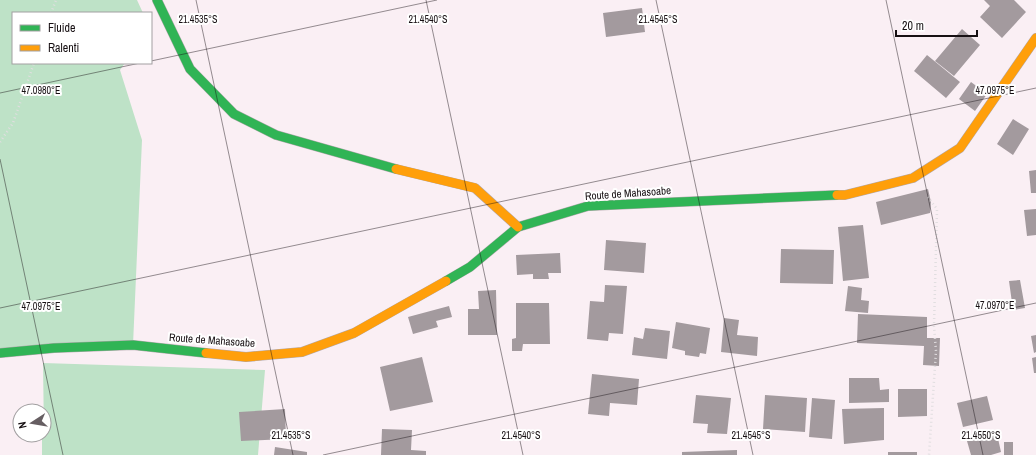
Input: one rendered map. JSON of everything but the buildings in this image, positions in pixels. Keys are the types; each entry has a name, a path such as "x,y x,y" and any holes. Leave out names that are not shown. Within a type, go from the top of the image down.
{"street":[{"path":"157,0 190,69 234,114 276,135 392,168 475,188 518,227"},
{"name":"Route de Mahasoabe","path":"0,353 54,348 133,345 246,357 302,352 354,333 470,267 518,227 588,206 844,195 913,178 960,148 1036,38"}],"path":[{"path":"51,12 56,0"},
{"path":"0,142 13,123 34,64"},
{"path":"913,178 937,209 934,326 936,351 929,455"}],"green space":[{"path":"0,0 137,0 143,12 12,12 12,64 124,64 120,70 142,140 133,345 0,353"},
{"path":"43,363 265,370 258,455 42,455 42,443 52,443 52,403 44,403"}],"traffic: fast":[{"path":"157,0 190,69 234,114 276,135 396,169"},
{"path":"446,281 470,267 518,227 588,206 837,195"},
{"path":"0,353 54,348 133,345 206,353"}],"traffic: slow":[{"path":"837,195 845,195 913,178 960,148 1036,38"},
{"path":"396,169 475,188 518,227"},
{"path":"206,353 246,357 302,352 354,333 446,281"}]}
